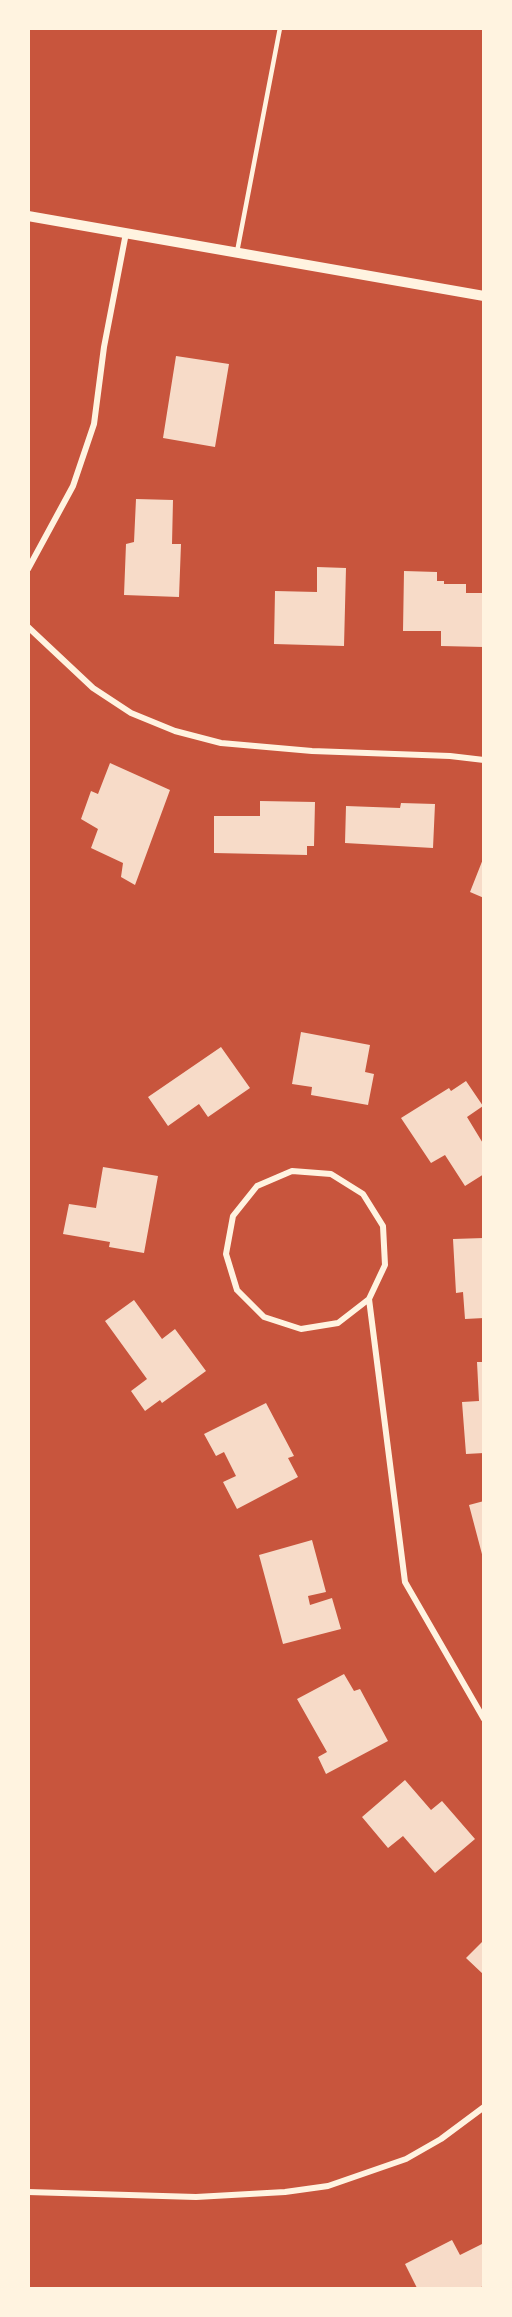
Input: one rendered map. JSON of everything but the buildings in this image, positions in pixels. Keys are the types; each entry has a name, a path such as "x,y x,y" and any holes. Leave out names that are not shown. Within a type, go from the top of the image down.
{"street":[{"path":"28,216 483,296"},
{"path":"28,569 73,486 94,424 104,347 126,233"},
{"path":"28,627 93,688 131,713 175,731 221,742 312,751 450,756 483,760"},
{"path":"369,1299 338,1323 301,1329 264,1317 237,1290 226,1254 233,1216 257,1186 292,1171 331,1174 363,1194 383,1226 385,1265 369,1299 405,1582 483,1719"},
{"path":"28,2192 208,2197 285,2192 328,2186 406,2159 441,2139 483,2107"}],"lane":[{"path":"237,252 280,28"}]}
